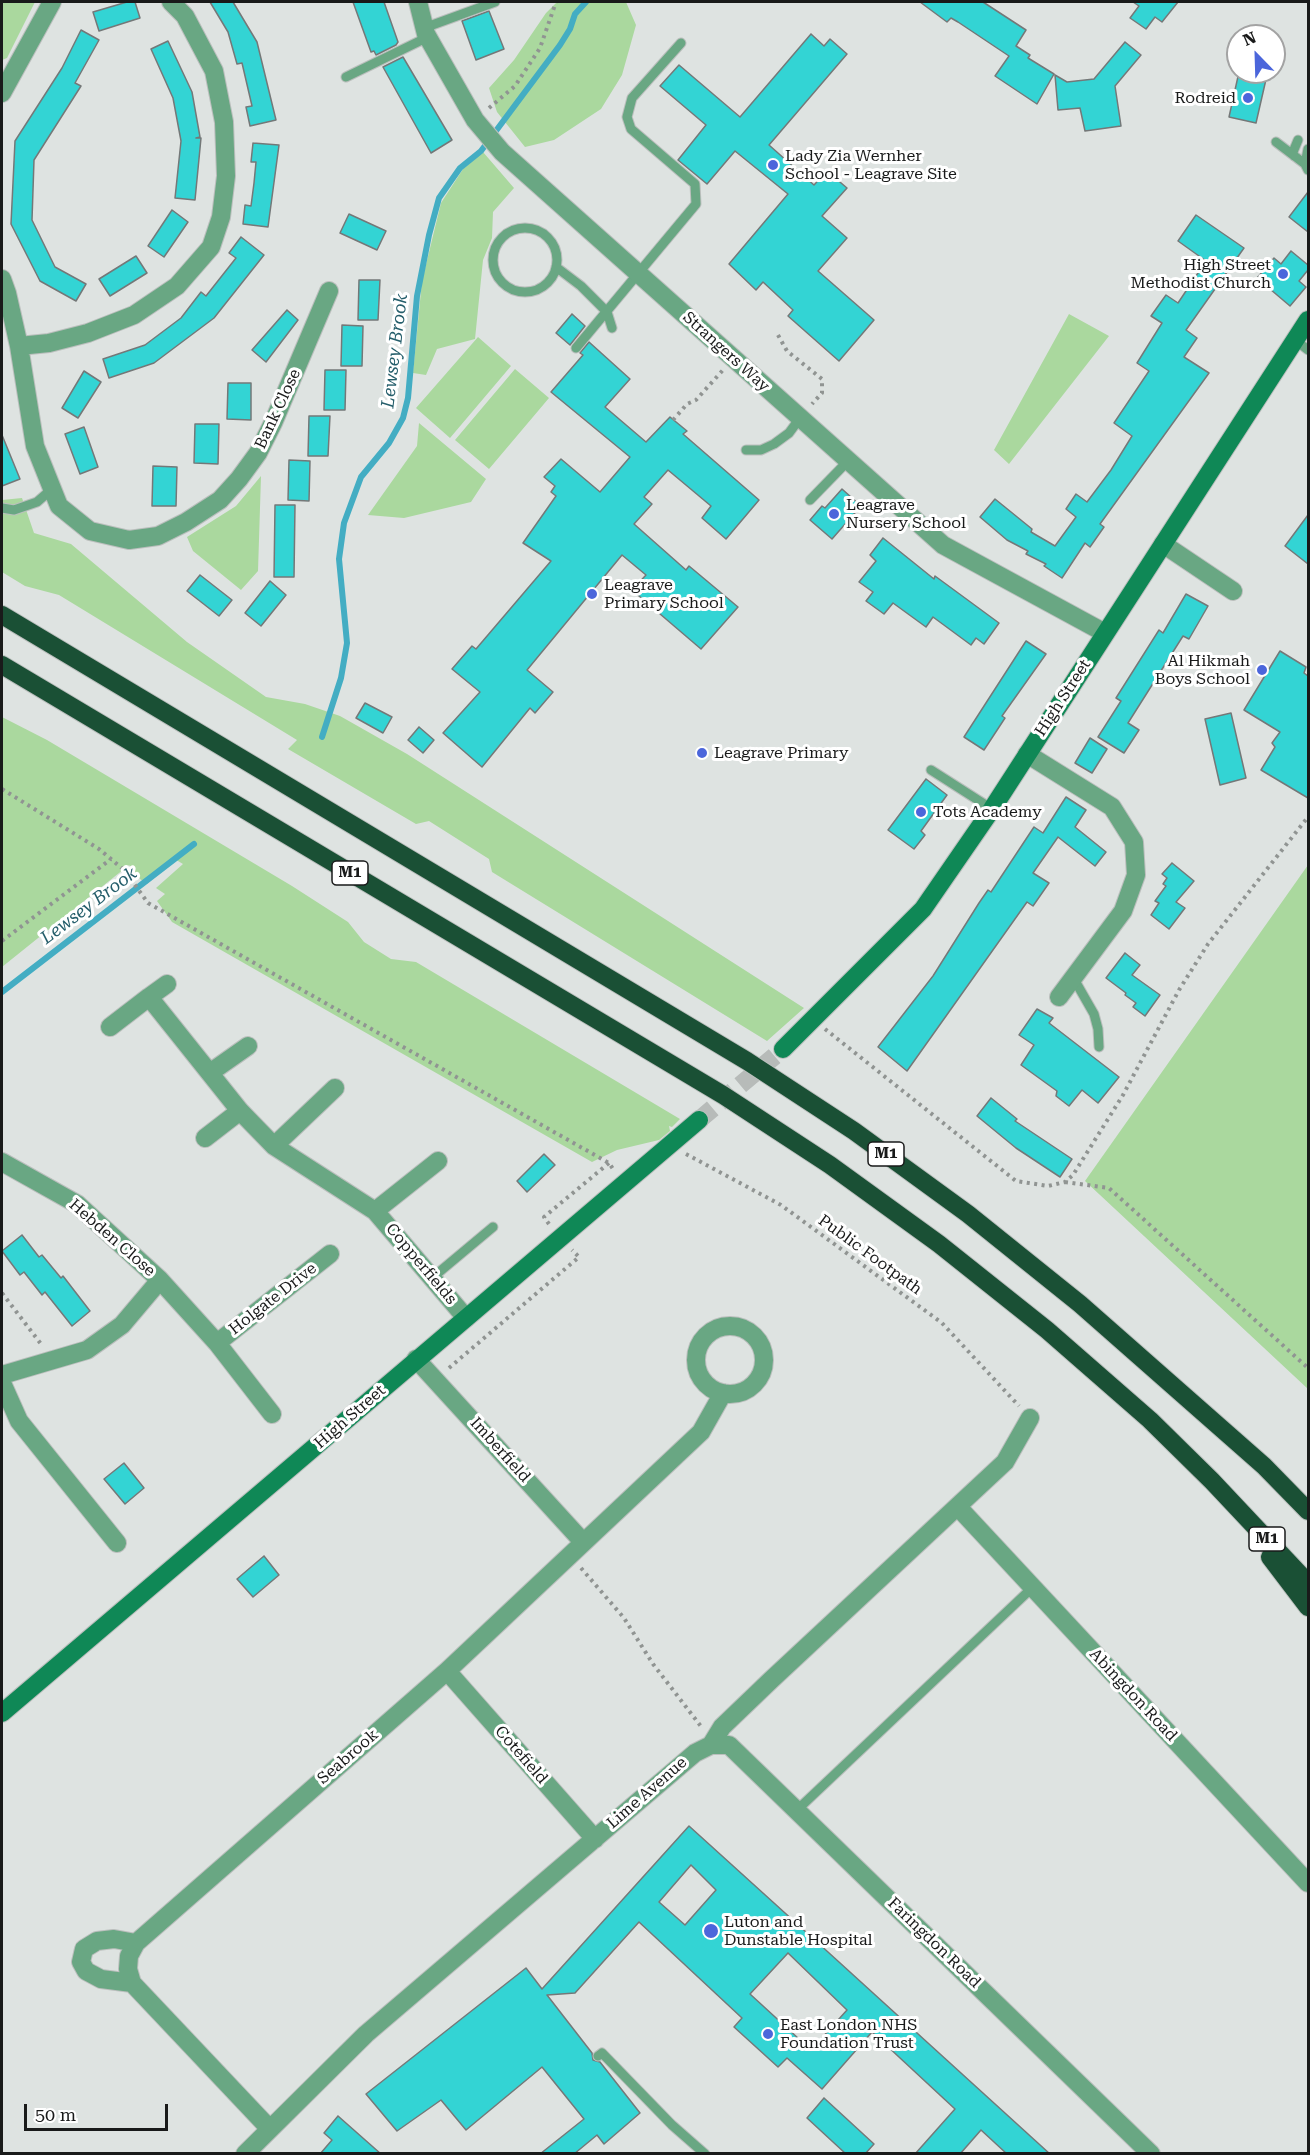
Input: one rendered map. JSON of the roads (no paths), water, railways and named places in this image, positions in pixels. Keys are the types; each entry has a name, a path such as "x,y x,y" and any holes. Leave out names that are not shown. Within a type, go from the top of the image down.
{"highway":[{"name":"M1","path":"2,615 747,1061 854,1131 968,1214 1080,1304 1181,1391 1305,1506"},
{"name":"M1","path":"2,665 672,1065 830,1165 939,1244 1047,1330 1150,1420 1308,1583"},
{"path":"1225,1495 1308,1607"}],"street":[{"path":"2,90 52,2"},
{"path":"19,346 49,343 88,333 134,315 177,286 211,247 221,217 226,176 224,122 214,71 185,16 171,2"},
{"name":"Strangers Way","path":"417,2 426,33 475,120 502,152 943,546 1105,633"},
{"name":"Bank Close","path":"2,279 19,346 34,446 59,506 90,531 129,540 158,536 186,522 220,500 258,453 329,291"},
{"name":"High Street","path":"783,1049 923,909 992,809 1163,544 1302,345 1308,320"},
{"path":"1163,544 1233,591"},
{"path":"1027,754 1112,807 1134,842 1136,875 1123,911 1059,997"},
{"path":"110,1027 167,984"},
{"name":"Copperfields","path":"149,997 240,1111 274,1146 375,1210 466,1318"},
{"path":"211,1072 248,1046"},
{"path":"274,1146 335,1088"},
{"path":"205,1138 240,1111"},
{"name":"High Street","path":"2,1713 699,1120"},
{"name":"Copperfields","path":"375,1210 438,1161"},
{"name":"Hebden Close","path":"2,1162 77,1204 160,1280"},
{"name":"Holgate Drive","path":"217,1343 330,1254"},
{"path":"2,1375 87,1350 122,1325 160,1280"},
{"name":"Holgate Drive","path":"160,1280 217,1343 272,1414"},
{"name":"Imberfield","path":"416,1359 583,1542"},
{"path":"2,1383 19,1421 117,1543"},
{"name":"Seabrook","path":"136,1943 447,1671 570,1556 701,1432 723,1393"},
{"name":"Lime Avenue","path":"245,2154 366,2034 694,1753 711,1745 722,1727 1005,1462 1030,1418"},
{"name":"Abingdon Road","path":"958,1507 1308,1883"},
{"name":"Cotefield","path":"447,1671 594,1839"},
{"name":"Faringdon Road","path":"711,1745 729,1745 1152,2154"},
{"path":"132,1983 101,1979 87,1971 81,1962 84,1949 97,1941 114,1939 136,1943 129,1956 128,1969 132,1983 269,2128"}],"lane":[{"path":"346,77 426,33 495,2"},
{"path":"576,348 696,204 695,184 631,129 627,117 632,98 681,43"},
{"path":"1294,156 1293,152 1298,140"},
{"path":"1276,142 1307,167"},
{"path":"1307,167 1308,149"},
{"path":"530,227 540,231 555,246 556,267 545,285 525,292 514,290 498,278 492,258 500,238 519,228 530,227"},
{"path":"556,267 581,286 607,312 612,328"},
{"path":"746,450 761,450 774,444 789,433 800,418"},
{"path":"810,500 848,461"},
{"path":"2,508 14,510 37,502 52,489"},
{"path":"931,770 992,809"},
{"path":"1074,979 1094,1014 1099,1047"},
{"path":"432,1278 493,1227"},
{"path":"797,1810 1033,1587"},
{"path":"598,2056 602,2053 672,2125 705,2154"}],"waterway":[{"name":"Lewsey Brook","path":"322,737 341,678 347,643 339,559 344,523 361,477 389,443 403,418 408,398 417,296 439,198 460,168 481,151 560,45 570,29 575,14 586,2"},
{"name":"Lewsey Brook","path":"2,992 194,844"}],"tunnel":[{"path":"699,1120 783,1049"}],"place":[{"name":"Rodreid","path":"1248,98"},
{"name":"Lady Zia Wernher School - Leagrave Site","path":"773,165"},
{"name":"High Street Methodist Church","path":"1283,274"},
{"name":"Leagrave Nursery School","path":"834,514"},
{"name":"Leagrave Primary School","path":"592,594"},
{"name":"Al Hikmah Boys School","path":"1262,670"},
{"name":"Leagrave Primary","path":"702,753"},
{"name":"Tots Academy","path":"921,812"},
{"name":"Luton and Dunstable Hospital","path":"711,1931"},
{"name":"East London NHS Foundation Trust","path":"768,2034"}]}
